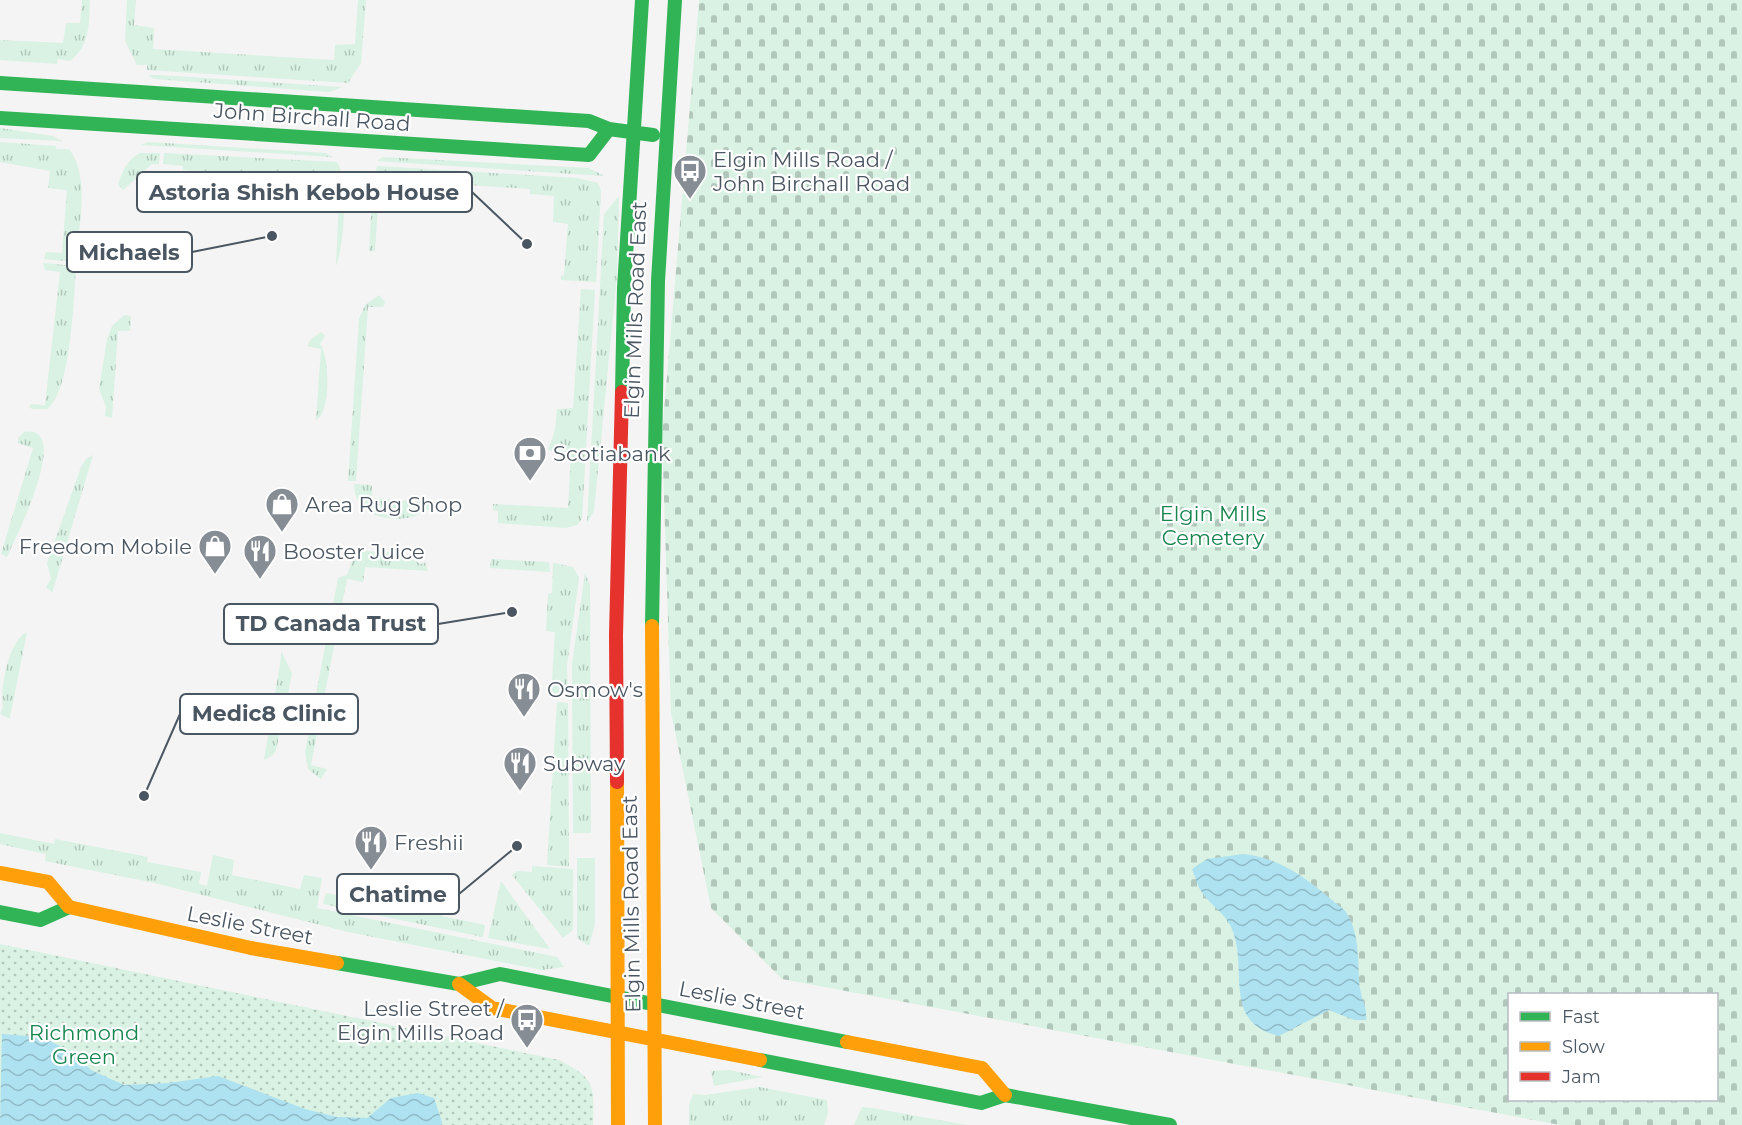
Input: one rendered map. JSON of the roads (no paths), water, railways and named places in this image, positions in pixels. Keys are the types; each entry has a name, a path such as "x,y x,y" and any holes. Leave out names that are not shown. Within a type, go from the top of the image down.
{"main road":[{"name":"Elgin Mills Road East","path":"618,1125 616,624 624,288 642,0"},
{"name":"Elgin Mills Road East","path":"655,1125 655,1004 650,819 651,470 663,137 675,0"},
{"name":"John Birchall Road","path":"0,83 589,121 609,129 663,137"},
{"name":"John Birchall Road","path":"0,118 589,155 609,129"},
{"path":"0,873 48,882 69,907 40,920 0,912"},
{"name":"Leslie Street","path":"69,907 251,948 459,984 500,974 982,1068 1005,1095"},
{"name":"Leslie Street","path":"459,984 492,1008 981,1103 1005,1095 1170,1125"}],"water":[{"path":"1243,854 1268,859 1291,870 1346,912 1354,930 1358,950 1360,989 1366,1020 1354,1020 1329,1010 1279,1036 1261,1029 1249,1019 1240,992 1236,943 1231,927 1201,891 1192,869 1207,859"},
{"path":"2,1034 42,1037 68,1050 91,1070 124,1085 168,1083 218,1076 305,1109 337,1117 367,1118 391,1098 418,1093 434,1098 442,1122 441,1125 0,1125"}],"place":[{"name":"Elgin Mills Road / John Birchall Road","path":"690,200"},
{"name":"Michaels","path":"272,236"},
{"name":"Astoria Shish Kebob House","path":"527,244"},
{"name":"Scotiabank","path":"530,482"},
{"name":"Area Rug Shop","path":"282,533"},
{"name":"Freedom Mobile","path":"215,575"},
{"name":"Booster Juice","path":"260,580"},
{"name":"TD Canada Trust","path":"512,612"},
{"name":"Osmow's","path":"524,718"},
{"name":"Subway","path":"520,792"},
{"name":"Medic8 Clinic","path":"144,796"},
{"name":"Chatime","path":"517,846"},
{"name":"Freshii","path":"371,871"},
{"name":"Leslie Street / Elgin Mills Road","path":"527,1049"}],"park label":[{"name":"Elgin Mills Cemetery","path":"1213,525"},
{"name":"Richmond Green","path":"84,1044"}]}
